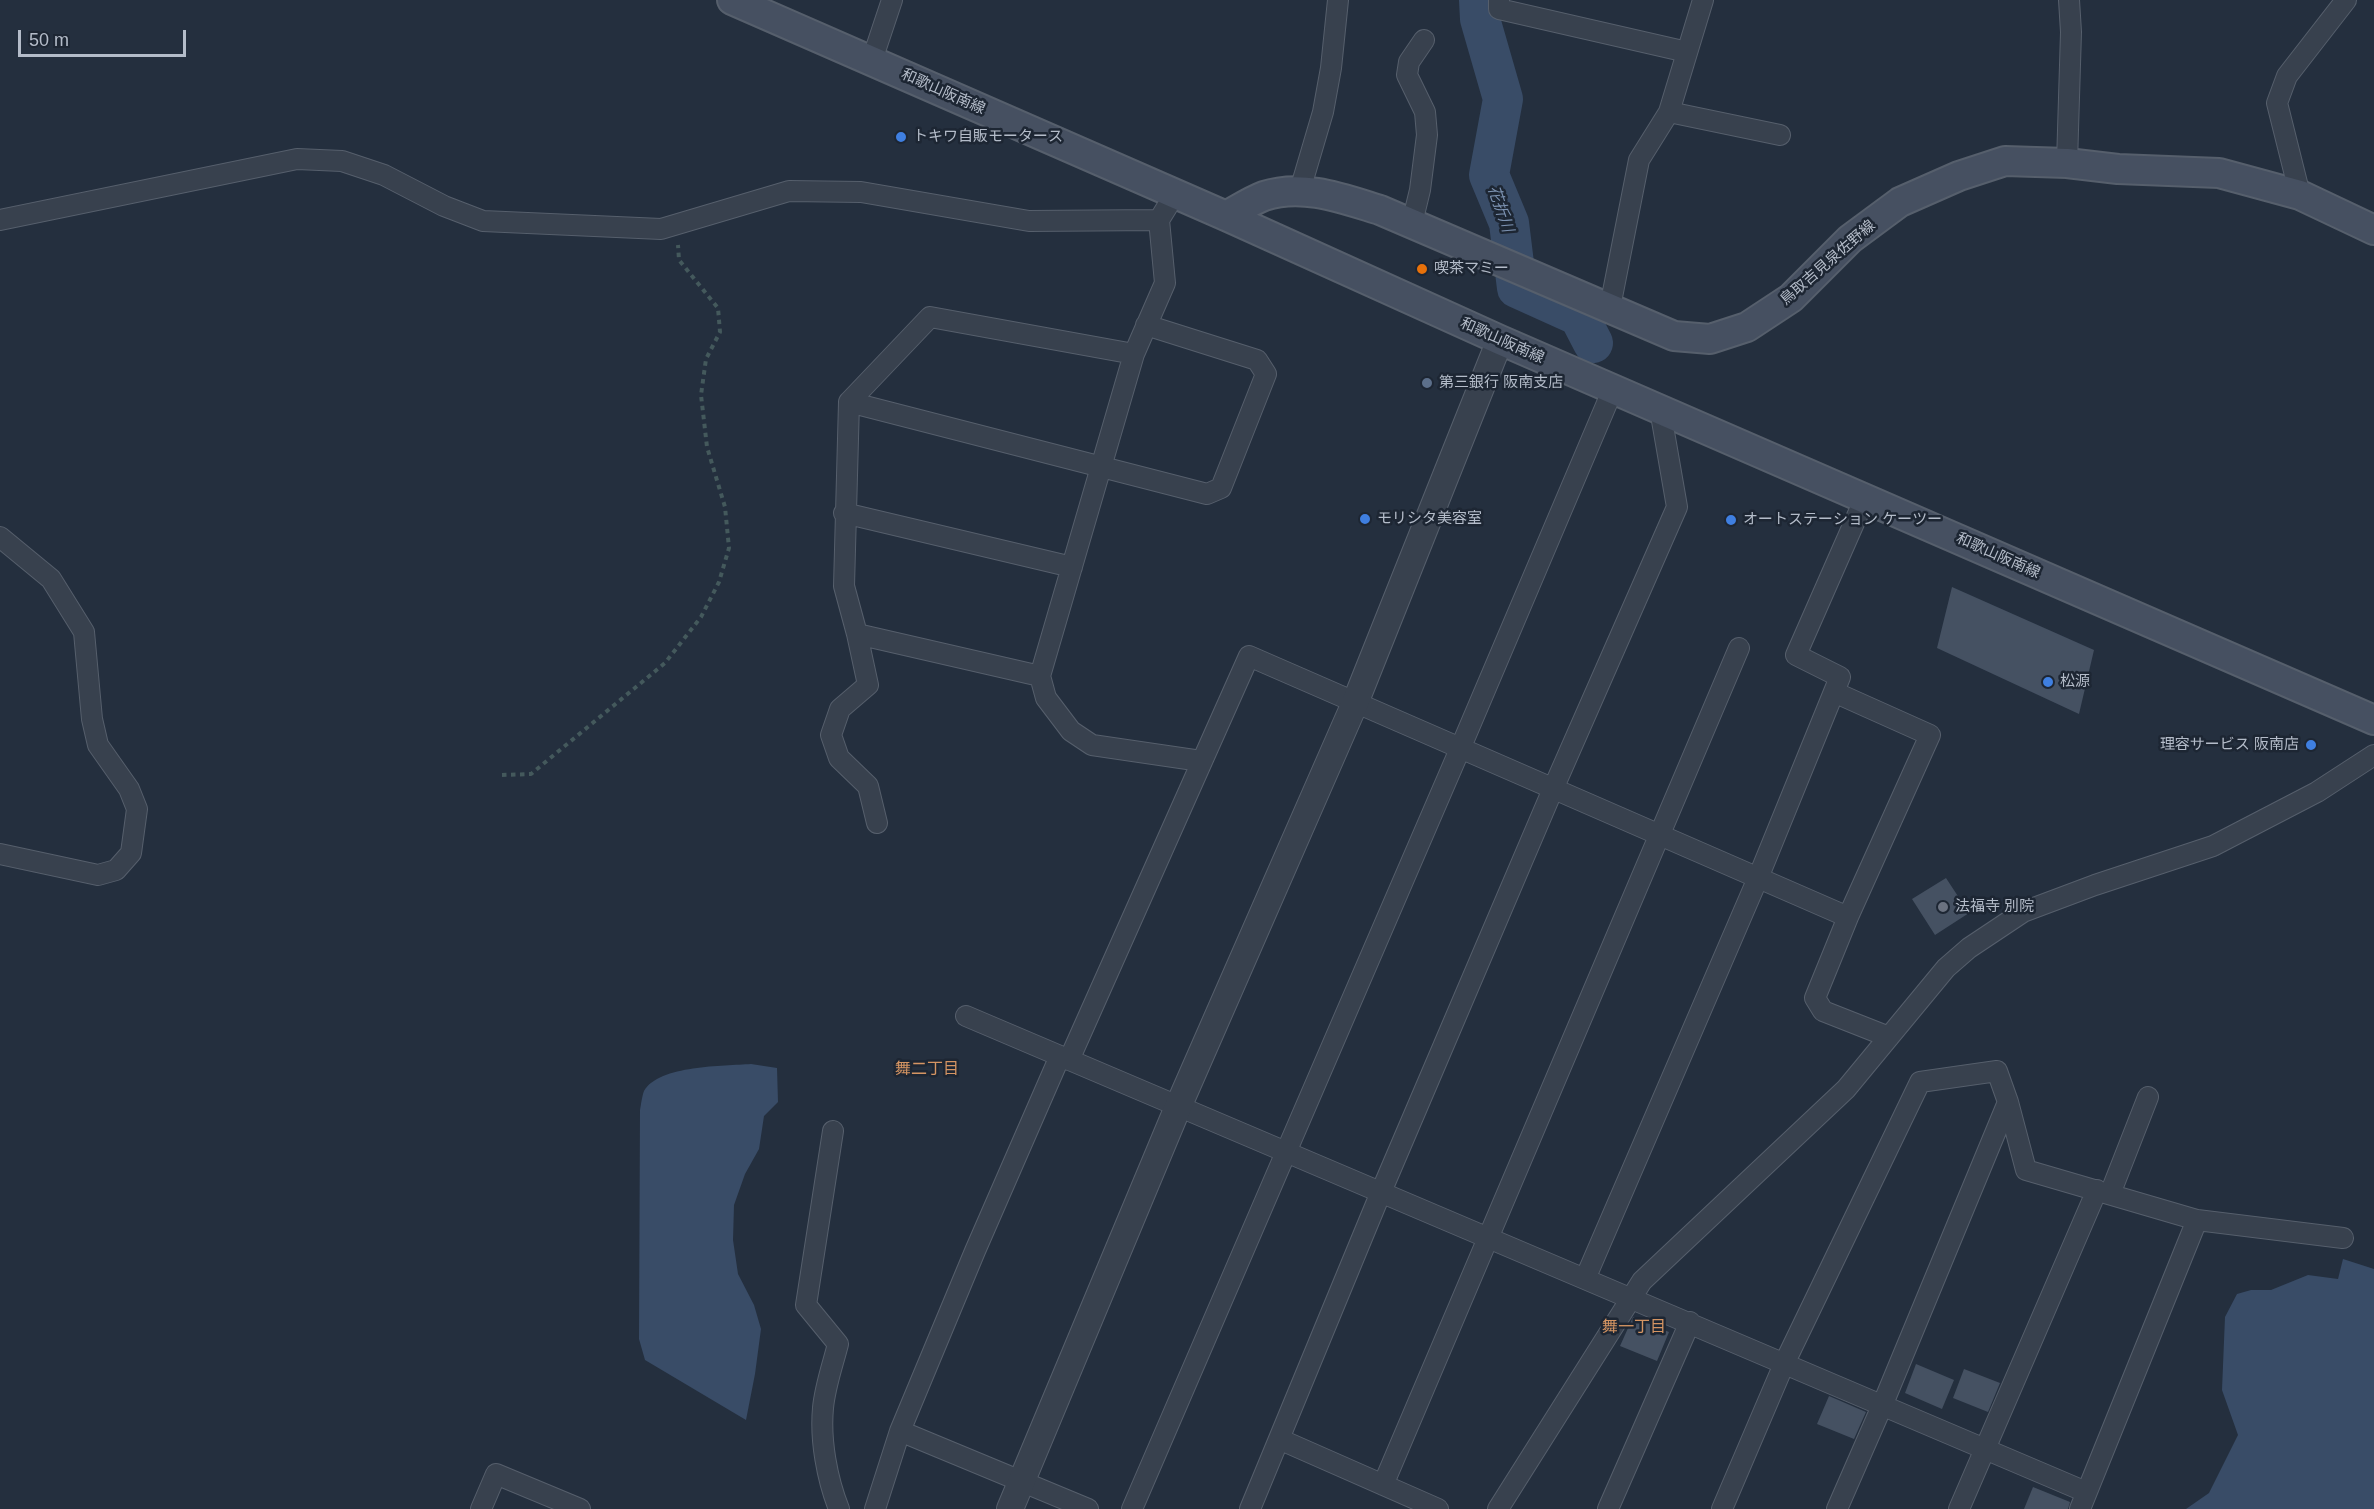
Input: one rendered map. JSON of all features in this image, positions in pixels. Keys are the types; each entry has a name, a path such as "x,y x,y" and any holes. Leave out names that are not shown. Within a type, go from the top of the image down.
{"main road":[{"name":"和歌山阪南線","path":"732,0 1226,216 1500,340 2374,720"},
{"name":"鳥取吉見泉佐野線","path":"1226,216 1265,196 1300,190 1335,196 1412,223 1674,336 1710,339 1747,327 1791,298 1850,239 1900,202 1959,176 2005,161 2067,163 2118,169 2219,172 2300,195 2354,219 2374,231"}],"street":[{"path":"872,60 892,0"},
{"path":"1300,190 1323,112 1331,68 1338,0"},
{"path":"1499,0 1499,9 1687,52"},
{"path":"1610,307 1639,160 1670,112 1703,0"},
{"path":"2067,163 2071,32 2069,0"},
{"path":"2300,195 2277,102 2287,76 2346,0"},
{"path":"1412,223 1420,190 1427,135 1425,112 1407,75 1409,62 1424,40"},
{"path":"1670,112 1780,135"},
{"path":"0,220 297,159 342,161 384,175 444,206 483,221 661,229 789,191 861,192 1029,221 1158,220"},
{"path":"1174,194 1158,220 1165,283 1134,354 1040,676 1046,698 1071,730 1092,745 1201,761"},
{"path":"877,823 868,786 839,758 831,735 840,709 868,685 844,586 844,513 849,402 930,317 1134,354"},
{"path":"849,402 1207,494 1221,488 1266,374 1257,360 1146,325"},
{"path":"1010,1509 1178,1107 1355,703 1500,340"},
{"path":"1132,1509 1461,749 1613,389"},
{"path":"1250,1509 1381,1191 1553,789 1677,507 1660,409"},
{"path":"1585,1279 1758,878 1840,678 1796,655 1865,498"},
{"path":"844,513 1072,567"},
{"path":"0,537 51,579 84,632 92,719 98,745 129,789 137,809 130,853 116,870 98,875 0,854"},
{"path":"857,634 1040,676"},
{"path":"1383,1485 1739,648"},
{"path":"875,1509 900,1431 975,1251 1249,656 1848,916"},
{"path":"1834,692 1930,735 1848,916 1815,998 1823,1011 1889,1037"},
{"path":"1498,1509 1629,1298 1642,1281 1846,1089 1946,968 1969,948 2023,912 2095,885 2213,846 2317,792 2374,755"},
{"path":"966,1016 1984,1449 2083,1501 2197,1220"},
{"path":"1722,1509 1784,1364 1920,1082 1997,1071 2008,1102 2026,1170 2197,1220 2343,1238"},
{"path":"1959,1509 1984,1449 2148,1097"},
{"path":"1837,1509 2008,1102"},
{"path":"833,1131 806,1305 838,1344 823,1408 825,1451 832,1491 839,1509"},
{"path":"1608,1509 1690,1322"},
{"path":"900,1431 1088,1509"},
{"path":"1279,1439 1438,1509"},
{"path":"481,1509 496,1474 576,1508"}],"path":[{"path":"502,775 531,774 664,663 701,617 719,582 729,548 724,507 707,447 701,395 706,359 720,332 717,308 679,260 677,235 679,223"}],"water":[{"path":"751,1064 777,1068 778,1102 764,1116 759,1149 745,1174 734,1205 733,1240 738,1274 754,1305 761,1329 746,1420 645,1360 639,1339 640,1110 644,1091 652,1082 663,1076 693,1068"},
{"path":"2343,1259 2374,1269 2374,1509 2186,1509 2209,1493 2238,1435 2222,1390 2225,1317 2237,1294 2251,1290 2271,1290 2308,1275 2338,1279"}],"building":[{"name":"松源","path":"1952,587 2094,650 2079,714 1937,648"},
{"path":"1946,878 1969,913 1935,935 1912,899"},
{"path":"1633,1317 1669,1332 1657,1361 1620,1346"},
{"path":"1916,1364 1954,1380 1942,1409 1905,1393"},
{"path":"1964,1369 2000,1383 1988,1412 1953,1398"},
{"path":"1829,1396 1866,1412 1854,1439 1817,1424"},
{"path":"2033,1487 2070,1502 2068,1509 2024,1509"}],"waterway":[{"name":"花折川","path":"1479,0 1480,19 1503,99 1489,175 1509,223 1517,288 1579,316 1593,343"}],"place":[{"name":"トキワ自販モータース","path":"901,137"},
{"name":"喫茶マミー","path":"1422,269"},
{"name":"第三銀行 阪南支店","path":"1427,383"},
{"name":"モリシタ美容室","path":"1365,519"},
{"name":"オートステーション ケーツー","path":"1731,520"},
{"name":"松源","path":"2048,682"},
{"name":"理容サービス 阪南店","path":"2311,745"},
{"name":"法福寺 別院","path":"1943,907"}],"district":[{"name":"舞二丁目","path":"927,1070"},
{"name":"舞一丁目","path":"1634,1328"}]}
